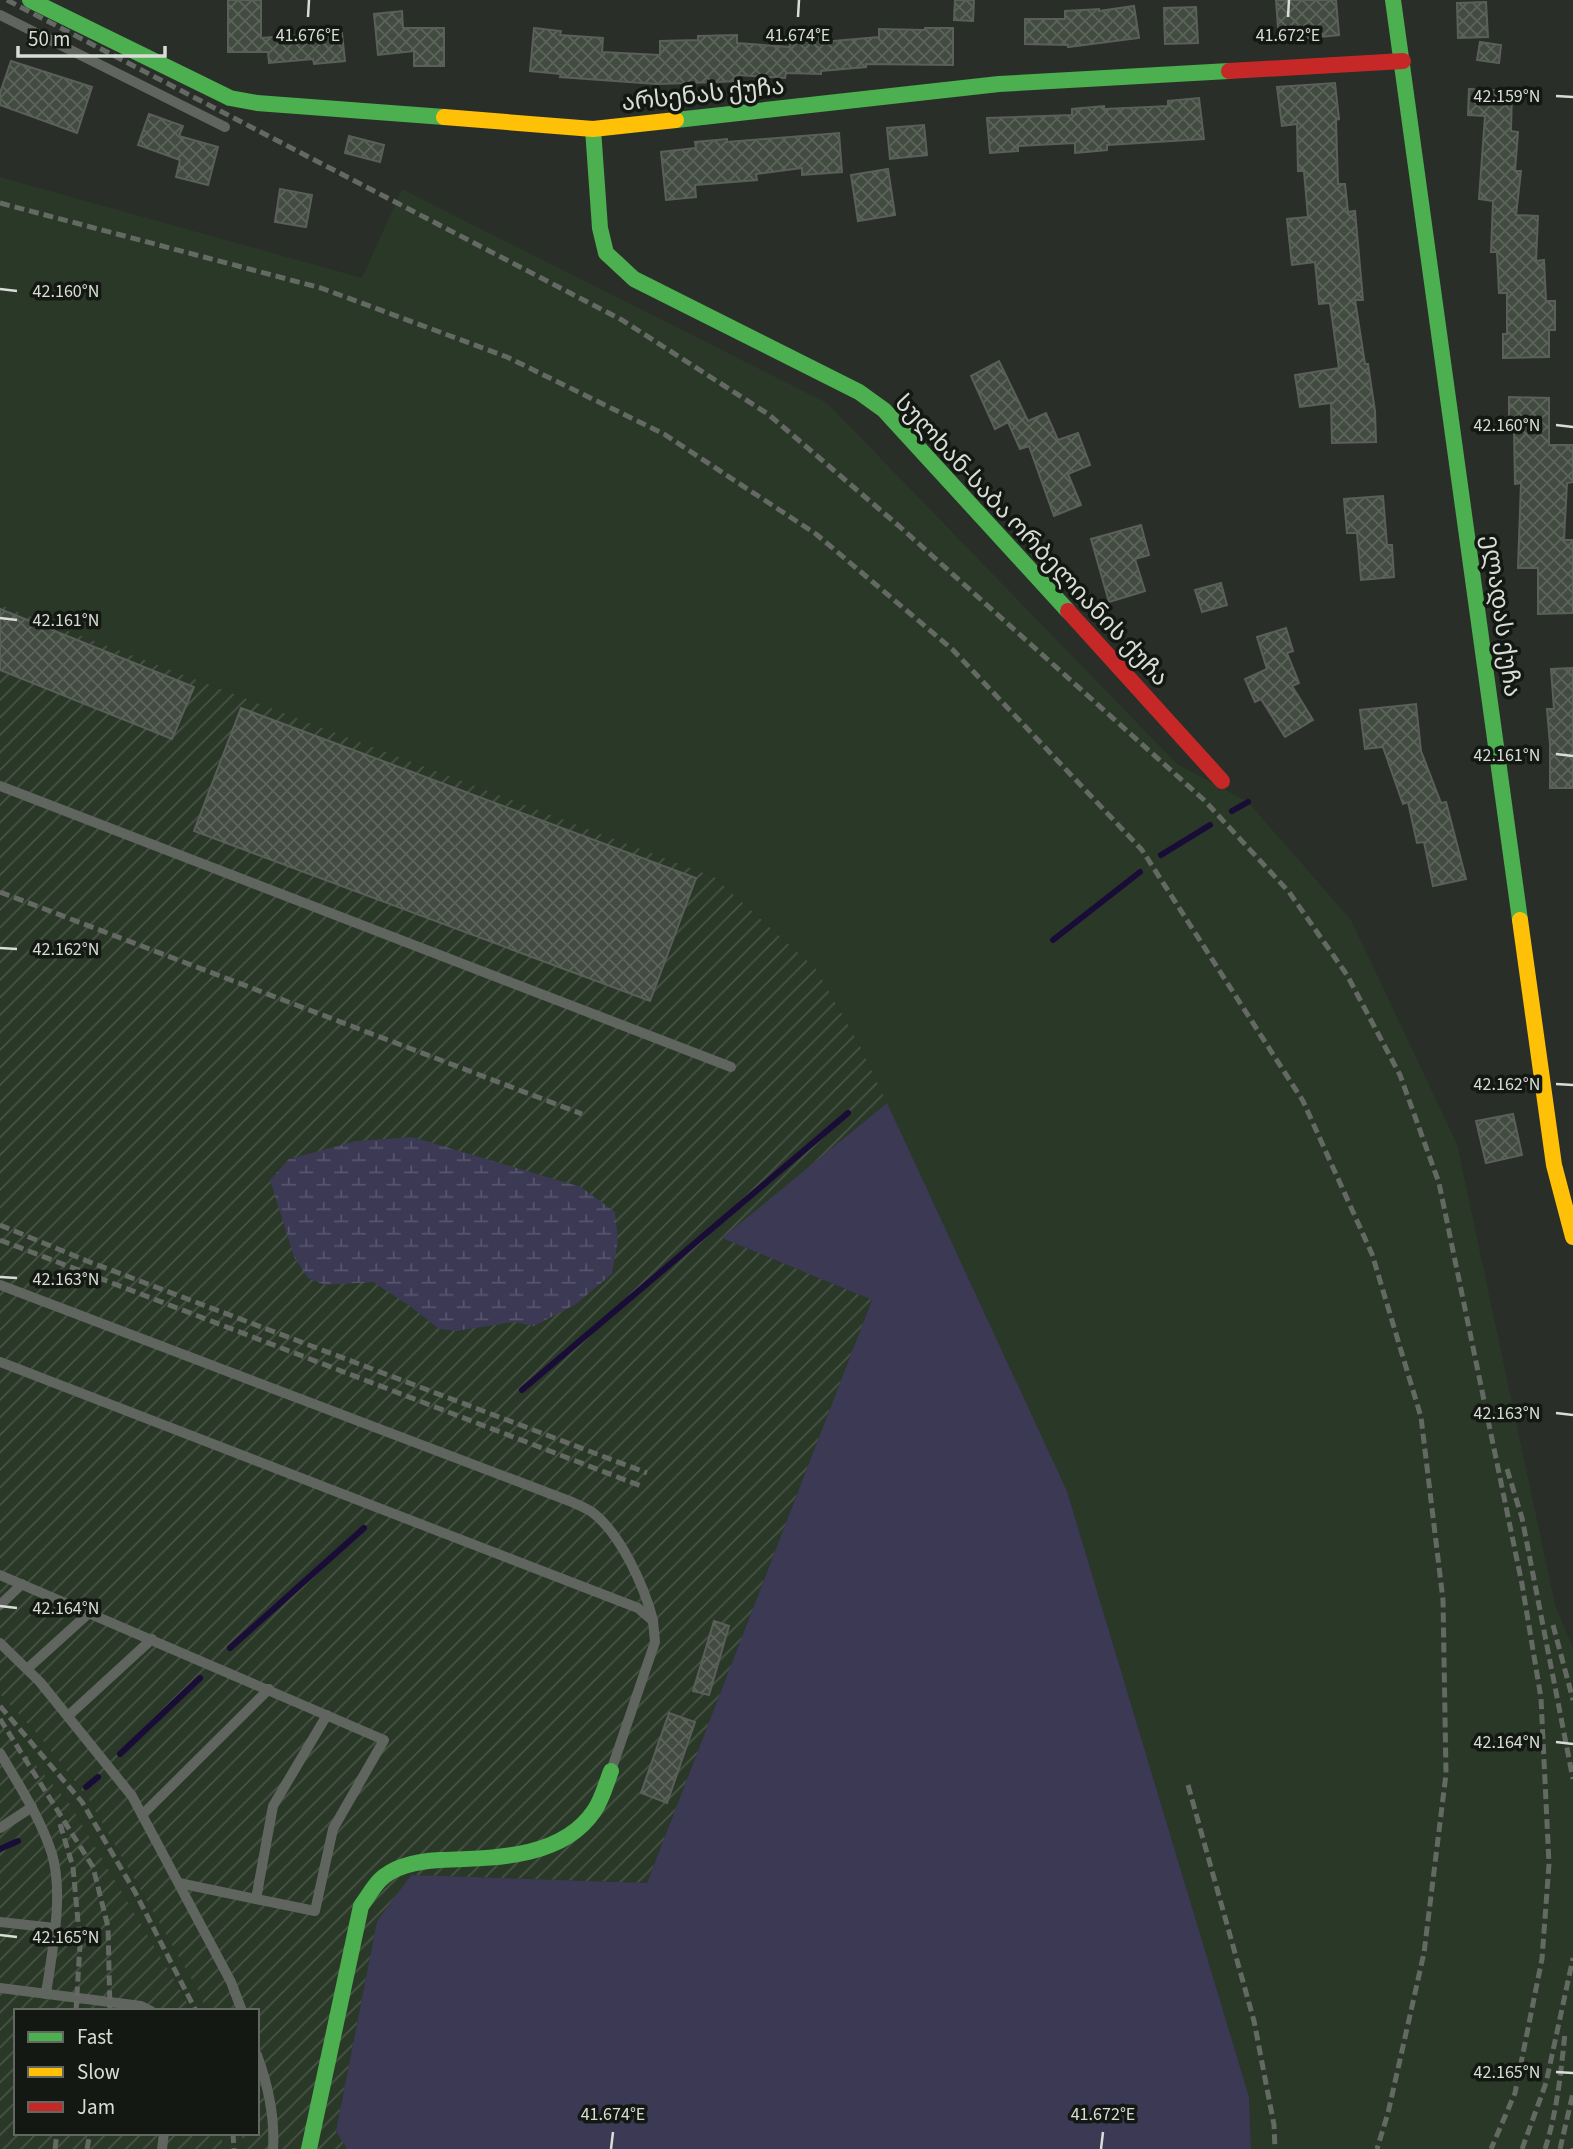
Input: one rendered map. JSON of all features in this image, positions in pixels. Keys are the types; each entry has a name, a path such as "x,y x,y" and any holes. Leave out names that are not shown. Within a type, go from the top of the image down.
{"street":[{"name":"არსენას ქუჩა","path":"30,0 230,98 257,103 593,129 999,85 1403,61"},
{"name":"ელადას ქუჩა","path":"1393,0 1554,1165 1573,1237"},
{"name":"სულხან-საბა ორბელიანის ქუჩა","path":"593,129 600,228 606,253 634,279 859,392 884,410 1222,781"},
{"path":"309,2149 361,1906 381,1878 415,1861 489,1858 520,1854 552,1844 576,1832 595,1810 611,1771"}],"lane":[{"path":"0,15 225,127"},
{"path":"0,786 731,1067"},
{"path":"0,1285 592,1512 615,1535 648,1600 655,1642 611,1771"},
{"path":"0,1362 638,1608 653,1621"},
{"path":"0,1575 384,1740 333,1829 315,1911 178,1883"},
{"path":"0,1605 22,1584"},
{"path":"26,1669 89,1613"},
{"path":"68,1716 152,1639"},
{"path":"0,1643 68,1716 132,1796 231,1982 241,2009"},
{"path":"142,1815 269,1689"},
{"path":"256,1899 273,1806 327,1714"},
{"path":"0,1753 32,1807 52,1855 57,1890 46,1994"},
{"path":"0,1828 32,1807"},
{"path":"0,1922 55,1928"},
{"path":"0,1988 148,2009"},
{"path":"259,2060 266,2078 274,2132 273,2149"}],"shaded area":[{"path":"0,177 362,278 402,189 827,403 1177,764 1248,802 1351,920 1457,1144 1555,1605 1573,1648 1573,2149 1251,2149 1249,2097 1067,1491 859,1044 816,969 714,877 0,605"},
{"path":"0,605 714,877 816,969 859,1044 887,1103 723,1238 872,1300 647,1883 411,1875 377,1921 336,2131 347,2149 243,2149 242,2135 259,2135 259,2009 205,2009 200,1994 88,1798 40,1737 0,1694"},
{"path":"0,1694 40,1737 88,1798 200,1994 205,2009 188,2009 186,2000 69,1803 0,1724"},
{"path":"0,1724 69,1803 186,2000 188,2009 14,2009 14,2135 220,2135 224,2149 0,2149"},
{"path":"220,2135 242,2135 243,2149 224,2149"}],"green space":[{"path":"887,1103 1067,1491 1249,2097 1251,2149 347,2149 336,2131 377,1921 411,1875 647,1883 872,1300 722,1238"},
{"path":"412,1137 581,1187 615,1212 618,1240 612,1274 576,1304 534,1326 514,1322 456,1331 439,1329 373,1282 325,1285 308,1278 294,1257 270,1180 289,1159 356,1141"}],"building":[{"path":"228,0 261,0 261,38 300,35 301,38 342,33 345,61 314,64 313,59 269,63 268,52 228,52"},
{"path":"955,0 974,0 973,21 954,20"},
{"path":"1276,0 1336,0 1339,35 1279,41"},
{"path":"1486,2 1488,37 1458,38 1457,3"},
{"path":"1134,6 1139,38 1068,47 1025,44 1025,19 1065,19 1065,11 1099,11"},
{"path":"1196,7 1198,43 1165,44 1164,8"},
{"path":"402,11 403,28 444,28 444,66 414,66 414,51 378,55 374,14"},
{"path":"534,28 561,31 560,35 603,38 602,52 660,55 660,41 698,40 698,36 737,35 737,43 790,47 790,30 822,31 822,42 879,37 879,29 953,28 953,65 866,64 866,67 821,71 821,74 786,73 785,78 738,75 738,81 690,83 657,84 560,77 561,74 530,71"},
{"path":"1480,42 1501,45 1499,63 1477,60"},
{"path":"11,61 92,87 77,133 0,105 0,93"},
{"path":"1335,83 1339,119 1336,120 1338,184 1345,184 1348,212 1355,211 1363,300 1355,300 1375,411 1376,442 1332,443 1331,403 1300,407 1295,375 1339,368 1330,303 1319,304 1315,262 1292,265 1287,219 1308,217 1304,171 1298,171 1297,124 1282,126 1277,87"},
{"path":"1469,89 1512,91 1511,131 1518,132 1515,171 1521,171 1516,215 1538,216 1536,261 1544,260 1546,301 1555,301 1555,330 1549,330 1549,357 1503,358 1503,334 1507,334 1507,293 1499,293 1497,252 1491,252 1493,201 1479,199 1485,116 1468,115"},
{"path":"1199,98 1204,139 1107,145 1107,150 1075,153 1075,143 1018,146 1018,151 990,153 987,118 1072,115 1072,109 1104,106 1104,109 1168,106 1168,101"},
{"path":"149,114 183,126 179,136 218,147 208,185 176,177 180,160 138,145"},
{"path":"924,125 927,155 890,159 887,128"},
{"path":"839,133 842,172 802,175 802,168 756,174 757,180 695,185 696,197 666,200 661,152 696,148 695,142"},
{"path":"349,136 384,145 380,162 345,153"},
{"path":"888,169 895,215 858,221 851,175"},
{"path":"280,189 312,195 306,227 275,222"},
{"path":"999,361 1028,421 1046,413 1058,440 1078,433 1090,465 1068,474 1081,505 1054,516 1029,446 1020,449 1008,422 995,429 971,376"},
{"path":"1509,397 1549,398 1549,445 1573,445 1573,482 1567,483 1564,540 1573,540 1573,613 1538,614 1538,568 1518,568 1521,483 1515,484 1514,430 1509,430"},
{"path":"1383,496 1387,545 1392,545 1394,577 1361,580 1357,533 1347,533 1344,499"},
{"path":"1141,525 1149,555 1135,559 1145,591 1109,602 1091,539"},
{"path":"1221,583 1227,605 1202,612 1195,590"},
{"path":"0,609 194,687 172,739 0,670"},
{"path":"1286,628 1293,651 1287,653 1299,683 1292,686 1313,720 1285,737 1261,699 1255,702 1245,679 1267,669 1257,637"},
{"path":"1573,668 1573,788 1550,788 1547,709 1554,709 1551,669"},
{"path":"1416,704 1421,751 1441,803 1446,802 1466,879 1433,886 1424,842 1417,843 1408,802 1403,804 1383,747 1365,749 1360,710"},
{"path":"241,708 696,878 650,1001 194,831"},
{"path":"1513,1114 1522,1155 1486,1163 1476,1121"},
{"path":"714,1621 729,1626 709,1695 693,1691"},
{"path":"669,1713 695,1722 667,1803 641,1793"}],"waterway":[{"path":"1232,811 1248,802"},
{"path":"1161,855 1210,825"},
{"path":"1053,940 1140,872"},
{"path":"522,1390 848,1113"},
{"path":"230,1648 364,1528"},
{"path":"120,1754 200,1678"},
{"path":"86,1787 98,1777"},
{"path":"0,1849 18,1841"}],"railway":[{"path":"7,0 622,320 768,414 899,526 1204,800 1289,892 1347,975 1400,1075 1439,1183 1522,1584 1541,1698 1549,1864 1542,1959 1515,2093 1491,2149"},
{"path":"0,203 321,288 507,357 664,434 816,534 952,649 1142,850 1303,1101 1372,1254 1421,1417 1443,1600 1446,1774 1424,1953 1388,2113 1377,2149"},
{"path":"0,892 582,1114"},
{"path":"0,1225 87,1261 647,1473"},
{"path":"0,1240 641,1486"},
{"path":"1507,1469 1522,1518 1573,1779"},
{"path":"1553,1625 1573,1700"},
{"path":"0,1706 82,1802 135,1892 195,2009"},
{"path":"0,1719 93,1867 108,1927 110,2009"},
{"path":"1188,1785 1254,2021 1274,2125 1275,2149"},
{"path":"60,1824 73,1867 80,1944 76,2009"},
{"path":"1522,2149 1546,2083 1573,1958"},
{"path":"1545,2149 1556,2106 1565,2033"},
{"path":"1560,2149 1573,2093"},
{"path":"55,2149 57,2135"},
{"path":"87,2149 90,2135"},
{"path":"233,2135 234,2149"}],"traffic: fast":[{"path":"30,0 230,98 257,103 444,117"},
{"path":"1393,0 1520,920"},
{"path":"676,120 999,84 1229,71"},
{"path":"593,129 600,228 606,253 634,279 859,392 884,410 1068,611"},
{"path":"309,2149 361,1906 375,1886 386,1875 408,1865 525,1853 564,1839 580,1827 594,1811 611,1771"}],"traffic: slow":[{"path":"444,117 593,129 676,120"},
{"path":"1520,920 1554,1165 1573,1237"}],"traffic: jam":[{"path":"1229,71 1403,61"},
{"path":"1068,611 1222,781"}]}
